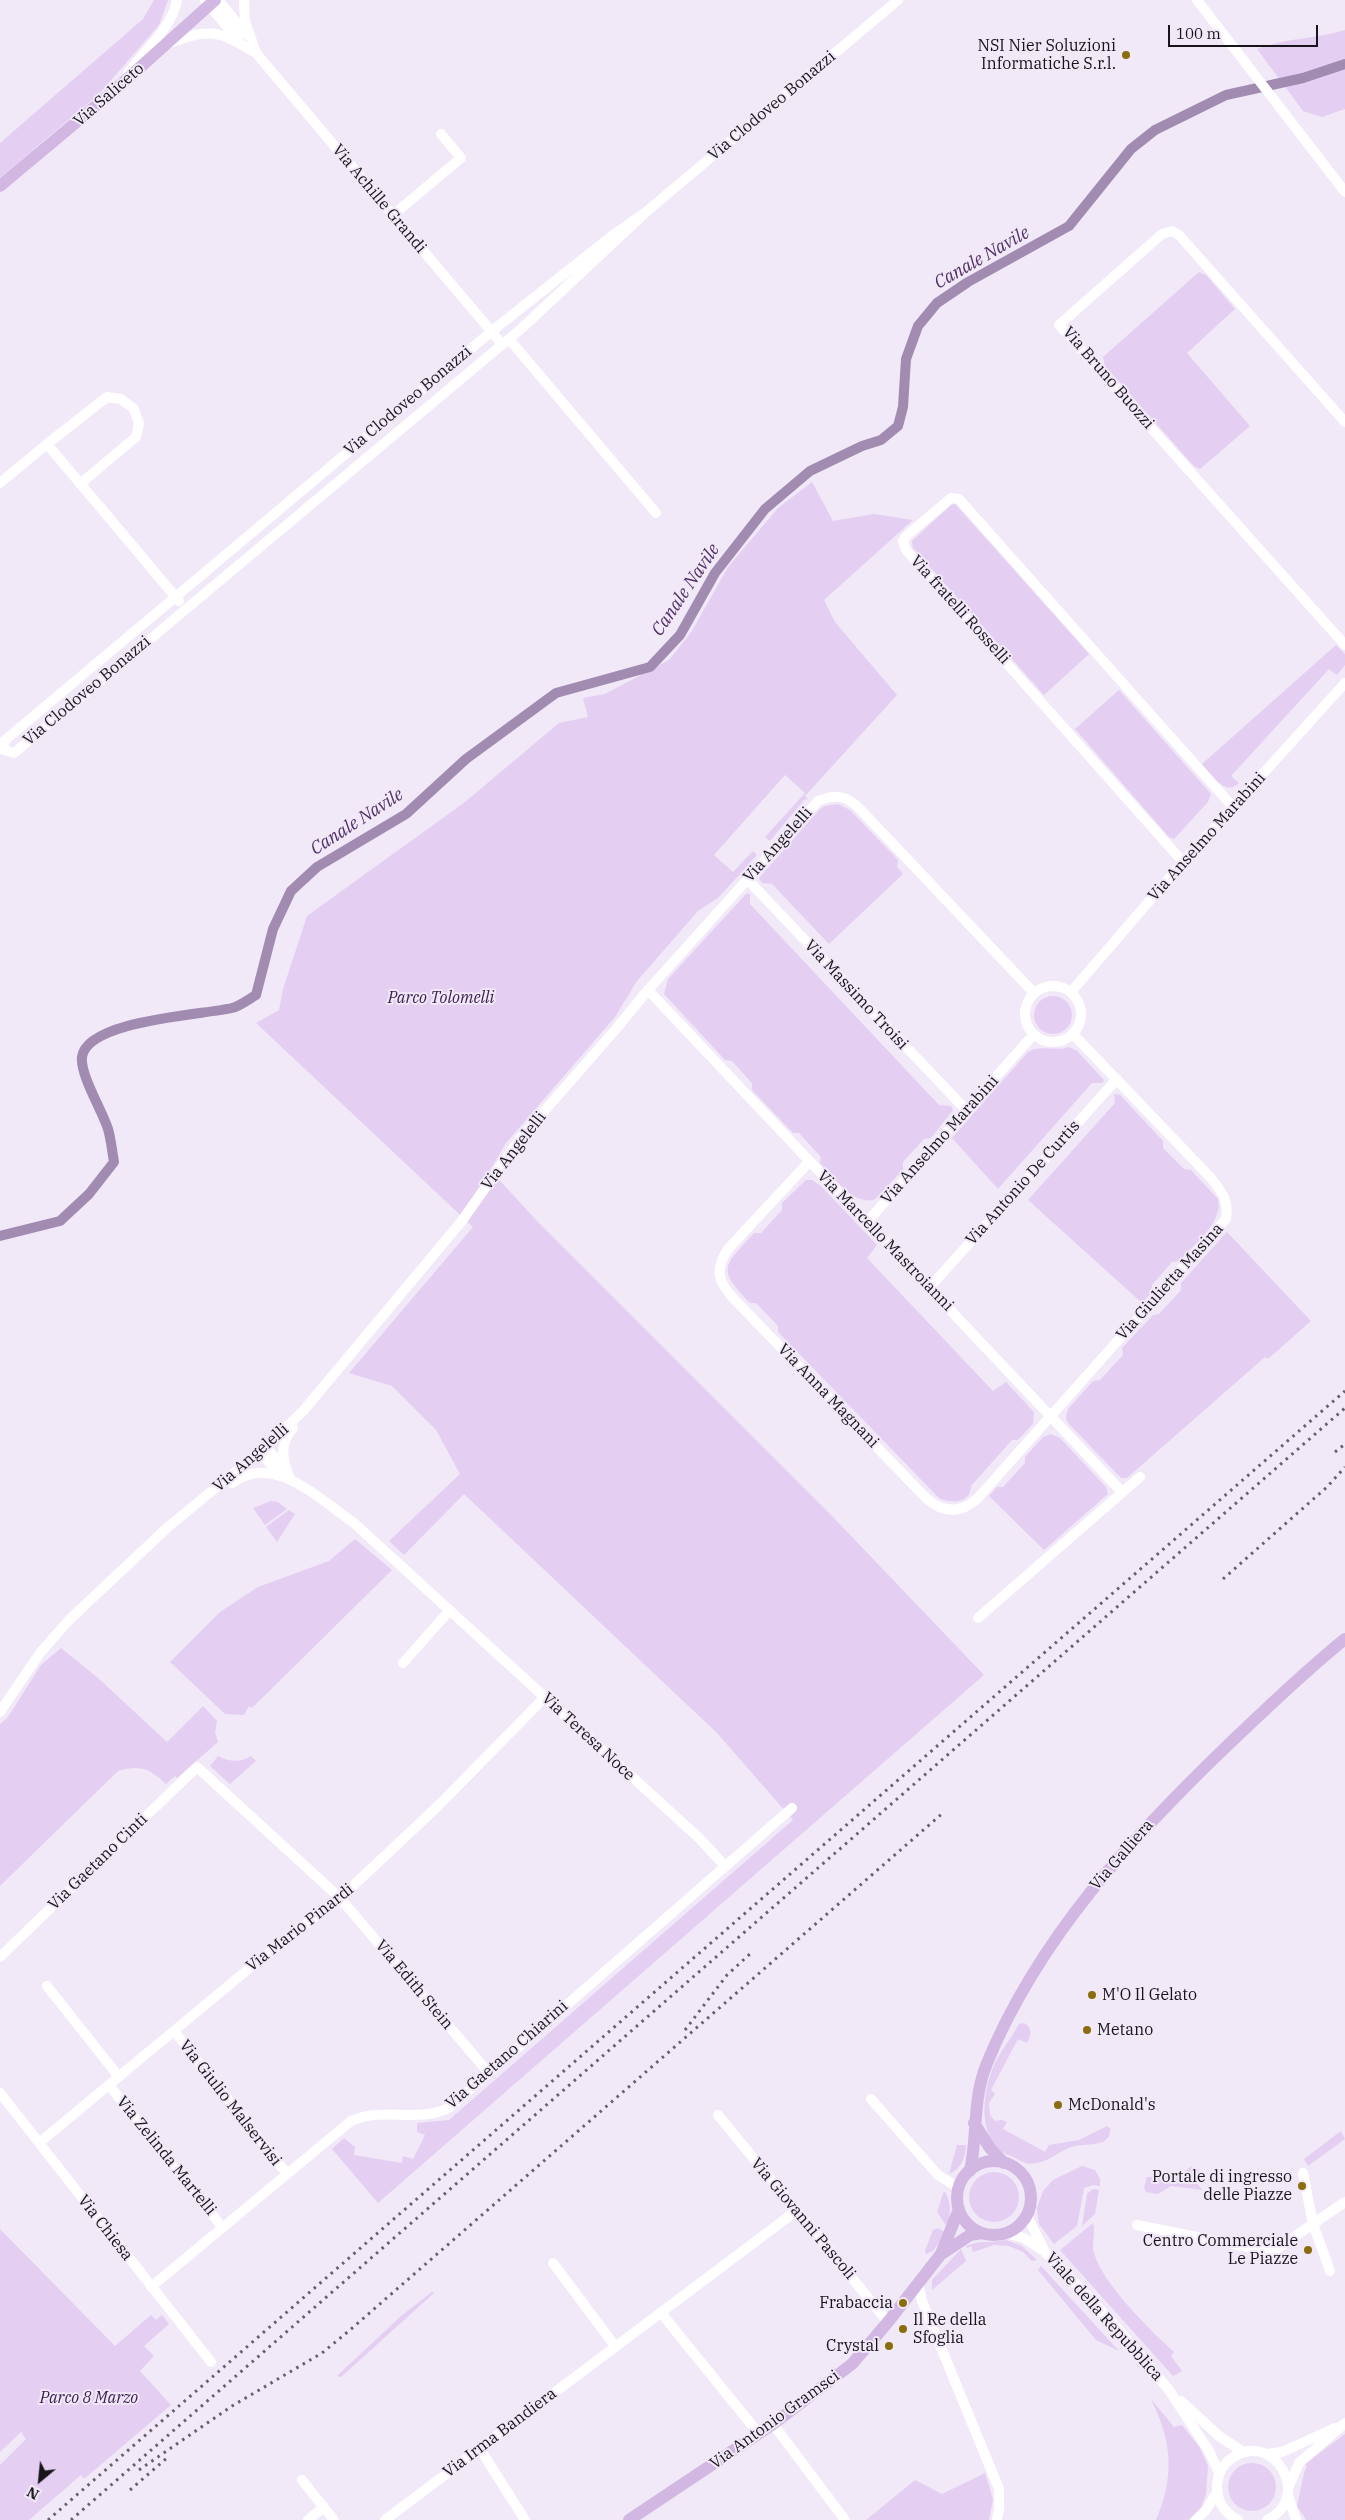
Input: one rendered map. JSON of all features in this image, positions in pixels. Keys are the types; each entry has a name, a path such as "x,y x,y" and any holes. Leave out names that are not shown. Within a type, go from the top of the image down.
{"main road":[{"name":"Via Saliceto","path":"0,186 116,89 212,1"},
{"name":"Via Galliera","path":"970,2170 974,2154 976,2102 987,2063 1040,1964 1074,1912 1160,1811 1309,1668 1345,1639"},
{"path":"974,2123 990,2148 1004,2163"},
{"path":"992,2161 1004,2163 1019,2170 1029,2186 1031,2202 1027,2216 1014,2230 990,2235 970,2226 959,2209 959,2188 970,2170 980,2164 992,2161"},
{"name":"Via Antonio Gramsci","path":"630,2520 759,2434 852,2364 888,2322 941,2254 959,2209"},
{"name":"Via Antonio Gramsci","path":"941,2254 970,2235 982,2233"}],"street":[{"path":"116,89 167,24 175,10 177,0"},
{"name":"Via Achille Grandi","path":"244,0 246,41"},
{"name":"Via Clodoveo Bonazzi","path":"646,212 617,241 506,342 14,753 4,750 4,741 492,331 646,212 898,0"},
{"path":"1197,0 1345,192"},
{"name":"Via Achille Grandi","path":"212,1 492,331 506,342"},
{"path":"167,44 198,33 214,32 246,41"},
{"path":"393,215 461,158 441,134"},
{"name":"Via Bruno Buozzi","path":"1345,422 1179,235 1172,231 1162,234 1059,325 1345,645"},
{"path":"506,342 656,513"},
{"path":"0,483 107,397 121,398 134,409 139,424 136,437 80,484"},
{"path":"47,444 186,609"},
{"name":"Via fratelli Rosselli","path":"1183,862 906,550 903,542 905,537 950,498 959,499 1233,807"},
{"name":"Via Anselmo Marabini","path":"1071,992 1183,862 1345,682"},
{"name":"Via Angelelli","path":"0,1712 54,1636 176,1520 286,1429 461,1222 519,1140 648,990 818,801 838,796 846,798 864,812 1034,993"},
{"name":"Via Massimo Troisi","path":"747,879 966,1110"},
{"path":"1049,986 1060,987 1071,992 1080,1007 1081,1017 1074,1034 1055,1043 1033,1035 1024,1017 1025,1008 1034,993 1049,986"},
{"name":"Via Marcello Mastroianni","path":"648,990 1122,1492"},
{"name":"Via Giulietta Masina","path":"1050,1416 1226,1219 1228,1205 1211,1178 1074,1034"},
{"name":"Via Anselmo Marabini","path":"867,1222 1033,1035"},
{"name":"Via Antonio De Curtis","path":"929,1288 1117,1079"},
{"name":"Via Anna Magnani","path":"809,1162 728,1249 721,1260 719,1269 720,1280 735,1300 926,1498 943,1509 952,1511 969,1506 1050,1416"},
{"path":"176,1520 212,1500 241,1476 255,1472 285,1475 282,1451 286,1435 309,1411 318,1393"},
{"name":"Via Teresa Noce","path":"263,1449 270,1452 285,1475 354,1523 706,1845 725,1866"},
{"path":"978,1618 1140,1477"},
{"path":"402,1663 450,1610"},
{"name":"Via Mario Pinardi","path":"39,2143 252,1966 340,1898 438,1806 545,1697"},
{"name":"Via Gaetano Cinti","path":"0,1957 197,1767 340,1898"},
{"name":"Via Gaetano Chiarini","path":"151,2287 351,2121 367,2116 442,2112 792,1808"},
{"name":"Via Edith Stein","path":"340,1898 488,2072"},
{"path":"47,1986 119,2077"},
{"name":"Via Giulio Malservisi","path":"174,2031 286,2174"},
{"name":"Via Zelinda Martelli","path":"109,2085 222,2228"},
{"name":"Via Chiesa","path":"0,2093 212,2362"},
{"path":"871,2099 938,2175 959,2188"},
{"name":"Via Giovanni Pascoli","path":"718,2115 888,2322"},
{"path":"1302,2173 1313,2224 1330,2271"},
{"path":"1137,2226 1272,2252 1345,2202"},
{"name":"Via Irma Bandiera","path":"385,2520 615,2346 662,2314 796,2211"},
{"name":"Viale della Repubblica","path":"1027,2216 1045,2252 1113,2323 1169,2390 1209,2451 1219,2473"},
{"path":"1006,2233 1024,2238 1045,2252"},
{"path":"553,2263 615,2346"},
{"path":"918,2284 922,2301 999,2489 997,2520"},
{"path":"662,2314 759,2434"},
{"name":"Viale della Repubblica","path":"1169,2390 1219,2436 1243,2452"},
{"path":"773,2424 845,2520"},
{"path":"1196,2520 1206,2510 1217,2492 1219,2473 1229,2460 1243,2452 1266,2454 1282,2452 1344,2424"},
{"path":"1267,2520 1279,2511 1300,2463 1344,2424"},
{"path":"480,2448 525,2520"},
{"path":"1266,2454 1282,2467 1296,2520"},
{"path":"302,2480 334,2520"},
{"path":"1217,2492 1224,2510 1238,2520"},
{"path":"308,2520 324,2507"}],"green space":[{"path":"154,0 168,0 159,25 99,94 0,178 0,143 143,19"},
{"path":"1345,30 1345,109 1322,117 1303,111 1257,49 1268,45"},
{"path":"1199,272 1206,275 1235,309 1187,353 1250,426 1200,469 1194,466 1105,366 1103,357"},
{"name":"Parco Tolomelli","path":"812,482 833,521 874,514 913,520 824,600 835,622 897,695 805,796 808,799 804,800 770,841 765,837 805,793 785,775 714,855 733,872 753,851 757,855 719,897 698,911 637,981 615,1017 506,1143 490,1170 536,1220 832,1516 984,1675 378,2203 332,2149 344,2138 355,2147 354,2155 402,2163 403,2156 413,2159 425,2135 417,2132 417,2123 449,2120 793,1820 717,1733 464,1494 404,1555 389,1541 460,1474 436,1430 392,1386 349,1373 473,1227 256,1023 279,1010 283,989 307,916 465,802 559,723 588,717 583,698 605,694 669,660 692,631 728,567 778,508"},
{"path":"955,504 1089,654 1044,695 913,548 912,541 951,505"},
{"path":"1336,645 1345,654 1345,665 1337,675 1329,669 1231,776 1239,783 1234,787 1224,786 1214,778 1202,764"},
{"path":"1119,690 1211,794 1208,802 1174,839 1169,837 1075,729"},
{"path":"838,804 850,810 898,860 897,867 903,874 829,944 772,884 762,883 759,878 820,809 825,806"},
{"path":"747,893 750,894 750,904 939,1105 951,1106 953,1110 931,1138 924,1139 903,1162 903,1170 874,1200 858,1198 844,1189 820,1163 821,1157 799,1133 793,1133 752,1090 752,1083 732,1061 725,1060 664,994 668,979"},
{"path":"1053,996 1066,1002 1072,1015 1066,1028 1053,1034 1040,1028 1034,1015 1040,1002"},
{"path":"1069,1047 1077,1051 1104,1080 1102,1083 1092,1083 998,1189 952,1138 1028,1052 1042,1048 1058,1049"},
{"path":"1114,1094 1120,1095 1163,1141 1163,1148 1184,1169 1191,1170 1218,1199 1216,1217 1212,1225 1179,1261 1172,1262 1152,1285 1152,1292 1142,1303 1028,1200 1115,1103"},
{"path":"806,1180 812,1180 821,1186 877,1245 867,1258 993,1391 1006,1382 1034,1412 1033,1424 1018,1440 1012,1440 971,1486 968,1496 964,1499 949,1501 939,1498 778,1332 778,1326 756,1303 750,1303 732,1282 728,1274 728,1267 736,1253 754,1233 761,1233 782,1210 782,1203"},
{"path":"1227,1232 1311,1321 1268,1359 1265,1357 1127,1478 1121,1478 1068,1423 1066,1418 1068,1409 1093,1381 1100,1380 1123,1355 1122,1348 1153,1315 1159,1314 1181,1290 1181,1283"},
{"path":"1051,1434 1060,1438 1106,1487 1108,1494 1044,1550 989,1496 997,1487 1003,1487 1025,1463 1025,1457 1043,1437"},
{"path":"271,1501 278,1502 287,1509 265,1525 253,1508"},
{"path":"289,1510 295,1514 277,1542 266,1527"},
{"path":"355,1539 392,1570 252,1708 249,1706 244,1715 225,1714 170,1662 220,1612 258,1587 329,1561"},
{"path":"61,1648 98,1678 167,1742 203,1706 217,1721 215,1732 218,1742 177,1778 175,1776 166,1784 150,1771 144,1769 132,1768 118,1771 0,1886 0,1724 8,1717 41,1665"},
{"path":"218,1756 234,1761 243,1760 251,1756 256,1761 230,1784 210,1766"},
{"path":"1024,2023 1030,2029 1027,2043 1018,2039 991,2090 995,2094 989,2103 990,2115 995,2121 1002,2120 1007,2122 1003,2129 1045,2152 1049,2145 1079,2140 1107,2126 1110,2128 1110,2134 1103,2142 1070,2148 1046,2160 1030,2164 1002,2152 993,2142 988,2133 984,2113 988,2082 1000,2054 1019,2024"},
{"path":"1341,2131 1345,2139 1308,2166 1304,2159"},
{"path":"957,2145 966,2145 964,2158 960,2166 949,2174"},
{"path":"1082,2166 1095,2170 1100,2179 1100,2186 1093,2185 1084,2188 1077,2226 1054,2244 1039,2224 1037,2208 1043,2191 1053,2180"},
{"path":"1191,2167 1197,2169 1201,2174 1194,2179 1202,2190 1171,2186 1158,2194 1146,2192 1144,2188 1147,2177 1169,2178 1179,2175"},
{"path":"994,2172 1003,2174 1014,2183 1019,2197 1017,2206 1008,2217 994,2222 985,2220 974,2211 969,2197 971,2188 980,2177"},
{"path":"1093,2189 1099,2190 1095,2214 1082,2226 1087,2194"},
{"path":"944,2191 949,2203 948,2228 937,2212"},
{"path":"1093,2223 1094,2253 1099,2265 1128,2306 1174,2352 1171,2356 1182,2371 1173,2376 1060,2250"},
{"path":"938,2228 946,2233 933,2251 926,2254 925,2251 933,2230"},
{"name":"Parco 8 Marzo","path":"0,2229 115,2346 151,2315 156,2320 162,2315 169,2324 144,2346 154,2356 140,2371 171,2405 84,2479 81,2475 29,2520 0,2520 0,2465 26,2439 21,2432 0,2452"},
{"path":"1006,2240 1022,2246 1037,2260 1032,2261 1023,2252 1009,2246 994,2245 973,2252 971,2246 967,2248 966,2246 976,2243"},
{"path":"961,2249 966,2261 932,2290 932,2280"},
{"path":"1041,2266 1119,2351 1096,2340 1038,2270"},
{"path":"432,2292 434,2293 341,2377 337,2376 401,2316"},
{"path":"1151,2399 1174,2427 1182,2425 1200,2448 1208,2466 1206,2494 1201,2508 1188,2520 1156,2520 1166,2488 1168,2459 1167,2444"},
{"path":"1345,2434 1345,2520 1306,2520 1297,2506 1307,2466 1305,2464"},
{"path":"1247,2463 1257,2463 1269,2470 1276,2482 1276,2492 1269,2504 1257,2511 1247,2511 1239,2507 1232,2500 1228,2492 1228,2482 1232,2474 1239,2467"},
{"path":"985,2473 993,2499 989,2520 866,2520 915,2480 942,2494"}],"waterway":[{"name":"Canale Navile","path":"0,1236 60,1221 89,1194 114,1162 108,1129 82,1064 82,1057 89,1045 103,1035 124,1027 148,1021 232,1008 256,995 273,929 291,891 317,867 406,814 466,759 556,693 650,667 680,635 715,573 765,509 810,471 862,446 881,440 898,426 903,407 906,359 918,326 937,303 968,282 1069,226 1131,149 1155,130 1226,95 1303,78 1345,64"}],"railway":[{"path":"48,2520 1345,1391"},
{"path":"71,2520 1345,1408"},
{"path":"1335,1452 1345,1444"},
{"path":"1223,1579 1327,1487 1345,1467"},
{"path":"139,2470 232,2406 322,2353 944,1812"},
{"path":"685,2030 727,1975 751,1953"},
{"path":"130,2490 168,2457"}],"place":[{"name":"NSI Nier Soluzioni Informatiche S.r.l.","path":"1126,55"},
{"name":"M'O Il Gelato","path":"1092,1995"},
{"name":"Metano","path":"1087,2030"},
{"name":"McDonald's","path":"1058,2105"},
{"name":"Portale di ingresso delle Piazze","path":"1302,2186"},
{"name":"Centro Commerciale Le Piazze","path":"1308,2250"},
{"name":"Frabaccia","path":"903,2303"},
{"name":"Il Re della Sfoglia","path":"903,2329"},
{"name":"Crystal","path":"889,2346"}]}
